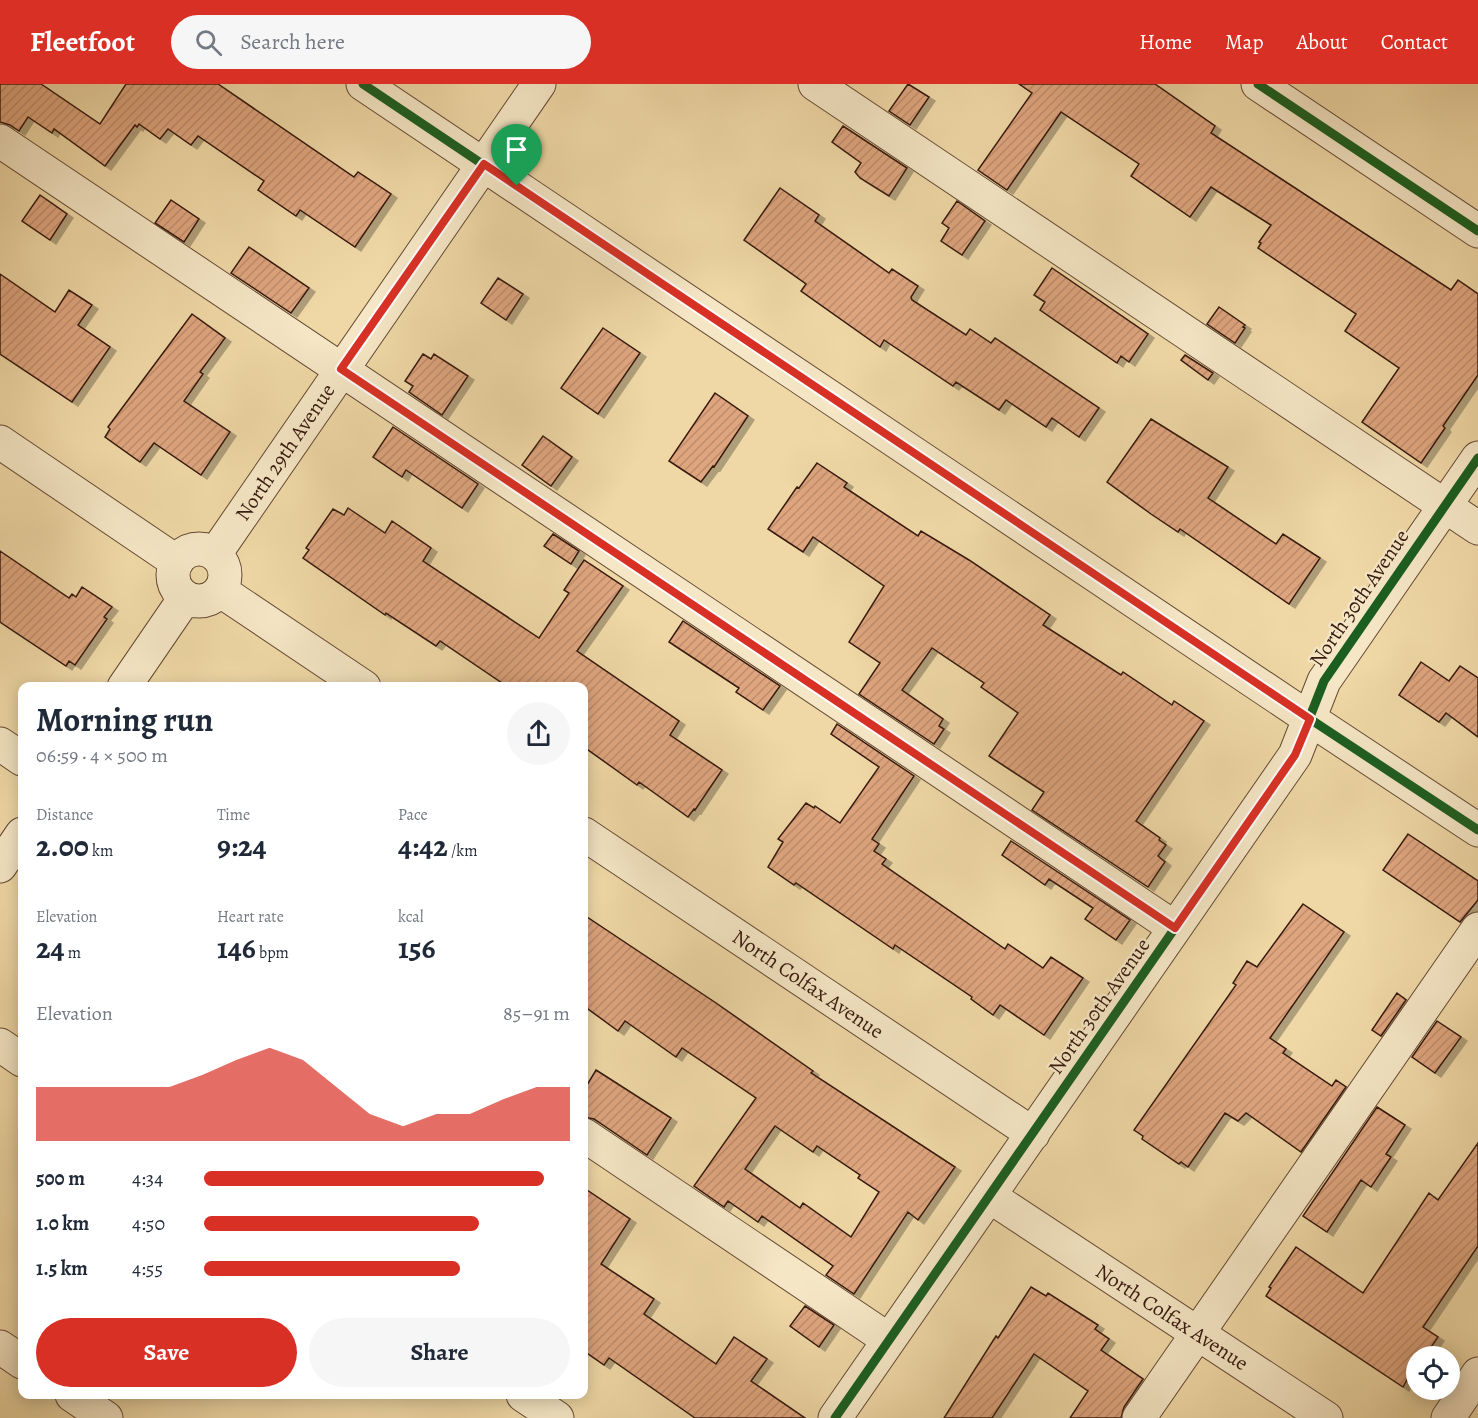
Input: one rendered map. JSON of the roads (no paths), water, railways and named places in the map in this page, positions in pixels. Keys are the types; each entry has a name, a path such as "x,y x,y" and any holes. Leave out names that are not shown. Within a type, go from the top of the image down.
{"street":[{"path":"363,84 1478,830"},
{"name":"North 29th Avenue","path":"215,554 539,84"},
{"path":"815,84 1478,528"},
{"path":"1258,84 1478,231"},
{"path":"0,141 1175,928"},
{"path":"0,442 177,562"},
{"name":"North 30th Avenue","path":"835,1418 1295,755 1324,681 1478,458"},
{"path":"199,549 215,554 225,567 225,584 208,601 192,601 185,598 175,586 173,577 177,562 182,555 199,549"},
{"path":"220,591 356,682"},
{"path":"127,682 185,598"},
{"path":"0,744 18,756"},
{"name":"North Colfax Avenue","path":"588,837 1033,1134"},
{"path":"0,866 18,840"},
{"path":"1139,1418 1478,929"},
{"path":"0,1045 18,1057"},
{"path":"588,1138 889,1340"},
{"name":"North Colfax Avenue","path":"989,1196 1326,1418"},
{"path":"0,1347 18,1359"},
{"path":"1448,1418 1478,1374"},
{"path":"78,1399 106,1418"},
{"path":"529,1399 557,1418"}]}
